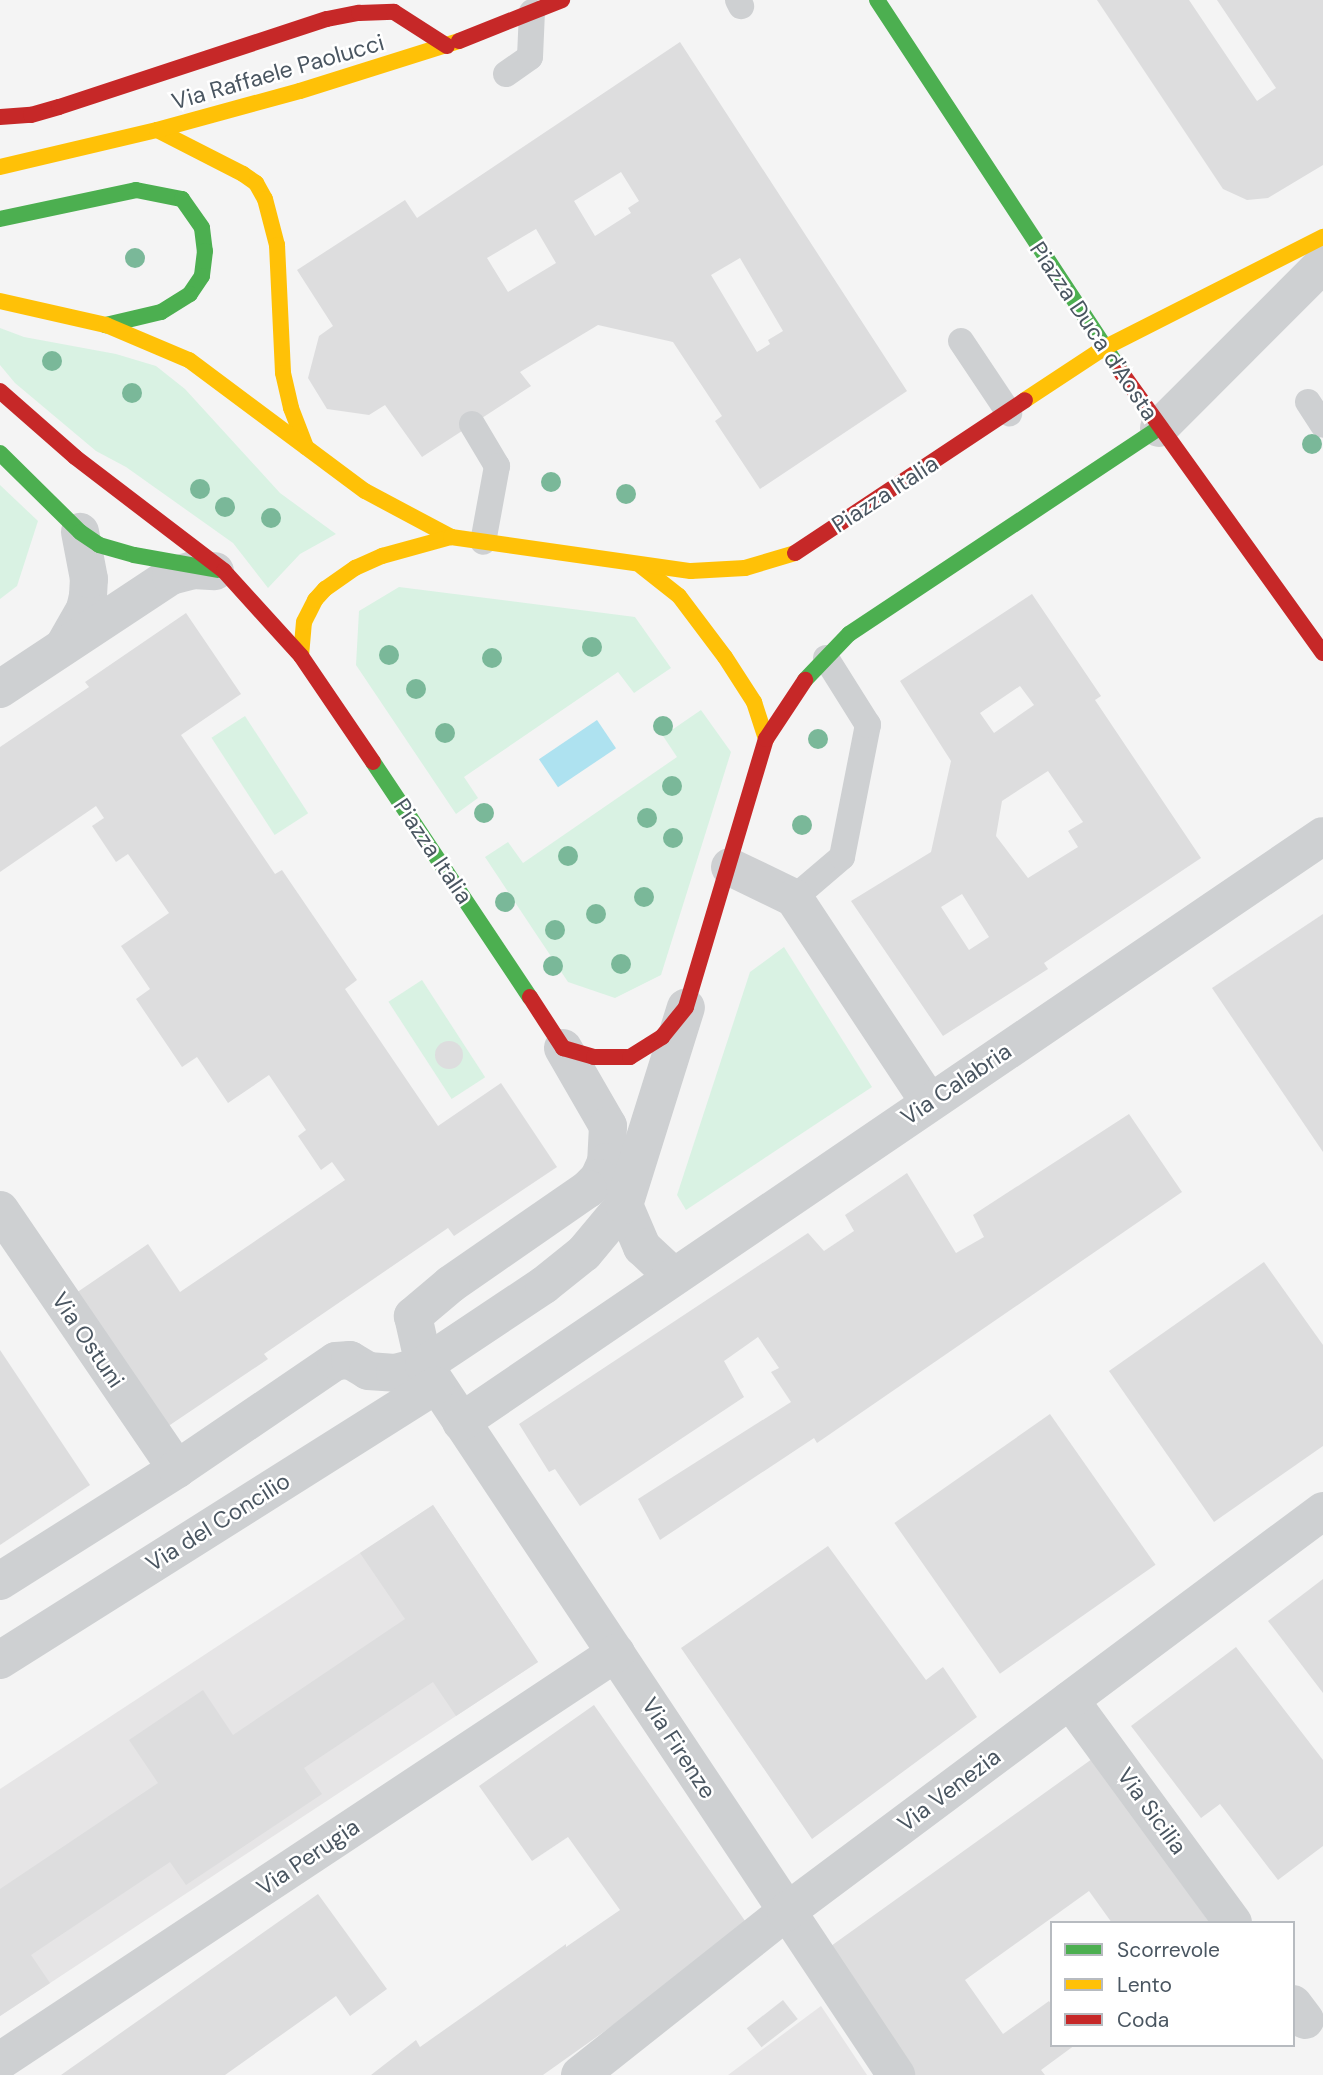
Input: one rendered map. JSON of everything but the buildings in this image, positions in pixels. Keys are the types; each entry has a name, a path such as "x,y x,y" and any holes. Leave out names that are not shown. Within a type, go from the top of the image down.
{"street":[{"name":"Via Raffaele Paolucci","path":"0,167 157,130 447,46 562,0"},
{"name":"Piazza Duca d'Aosta","path":"877,0 1159,428 1320,643"},
{"path":"0,117 31,115 59,107 327,19 359,13 394,12 447,46"},
{"path":"157,130 243,174 256,184 265,199 277,245 284,373 291,408 306,447"},
{"path":"0,219 136,190 169,194 182,199 193,211 202,228 205,251 202,276 190,294 161,312 106,325"},
{"name":"Piazza Italia","path":"301,656 304,622 324,589 355,568 382,556 450,537 691,571 745,568 793,554 1104,348 1323,237"},
{"path":"0,1581 177,1469 336,1361 350,1360 368,1371 430,1375 584,1253 624,1205 730,867 766,739 804,681 849,634 1159,428 1323,264"},
{"path":"0,301 106,325 189,360 365,491 450,537"},
{"name":"Piazza Italia","path":"0,391 75,457 224,571 301,656 436,853 563,1048 608,1126 606,1162 598,1178 588,1189 451,1284 413,1316 430,1375"},
{"path":"0,453 80,532 99,545 116,551 224,571"},
{"path":"63,647 85,609 88,596 89,579 80,532"},
{"name":"Piazza Italia","path":"641,566 679,596 725,657 754,702 766,739"},
{"path":"0,690 178,572 224,571"},
{"name":"Via Calabria","path":"461,1422 1323,836"},
{"path":"730,867 794,898 929,1102"},
{"path":"563,1048 594,1057 630,1057 662,1037 687,1007"},
{"path":"624,1205 642,1247 673,1276"},
{"name":"Via Ostuni","path":"2,1217 177,1469"},
{"path":"430,1375 461,1422"},
{"name":"Via del Concilio","path":"0,1660 430,1375"},
{"name":"Via Firenze","path":"461,1422 895,2075"},
{"name":"Via Venezia","path":"580,2075 786,1912 1323,1511"},
{"name":"Via Perugia","path":"0,2061 616,1653"},
{"name":"Via Sicilia","path":"1070,1700 1232,1921"}],"lane":[{"path":"506,74 530,57 532,12"},
{"path":"961,341 1009,413"},
{"path":"1308,402 1323,425"},
{"path":"471,424 496,466 483,542"},
{"path":"794,898 842,857 868,725 826,658"}],"shaded area":[{"path":"433,1505 538,1662 0,2016 0,1789"},
{"path":"821,2006 867,2075 728,2075"}],"green space":[{"path":"0,328 24,337 116,354 156,366 185,389 280,493 336,534 300,554 268,588 233,543 126,467 96,451 15,383 0,365"},
{"path":"0,485 38,521 17,586 0,599"},
{"path":"399,587 635,617 671,668 634,693 618,672 464,777 478,798 456,814 356,665 359,611"},
{"path":"701,710 731,752 661,975 615,998 568,982 485,857 508,842 523,863 677,757 663,736"},
{"path":"245,716 308,813 275,835 211,738"},
{"path":"784,947 872,1087 686,1210 677,1195 750,972"},
{"path":"422,980 485,1077 452,1099 388,1002"}],"water":[{"path":"597,720 616,748 558,787 539,759"}],"traffic: fast":[{"path":"877,0 1121,372"},
{"path":"0,219 136,190 182,199 202,228 205,251 202,276 190,294 161,312 106,325"},
{"path":"805,680 849,634 1159,428"},
{"path":"0,453 80,532 99,545 134,555 218,570"},
{"path":"373,762 530,997"}],"traffic: slow":[{"path":"0,167 157,130 300,91 459,41"},
{"path":"157,130 243,174 256,183 265,199 277,245 283,373 291,408 306,447"},
{"path":"1025,400 1104,348 1323,237"},
{"path":"0,301 106,325 189,360 365,491 451,537"},
{"path":"301,656 304,622 315,600 325,589 355,568 382,556 451,537 691,571 745,568 795,553"},
{"path":"641,566 679,596 725,657 754,702 766,739"}],"traffic: jam":[{"path":"459,41 562,0"},
{"path":"0,117 31,115 59,107 327,19 359,13 394,12 447,46"},
{"path":"1121,372 1323,653"},
{"path":"0,391 75,457 224,571 301,656 373,762"},
{"path":"795,553 1025,400"},
{"path":"530,997 563,1048 594,1057 630,1057 662,1037 686,1007 766,739 805,680"}]}
